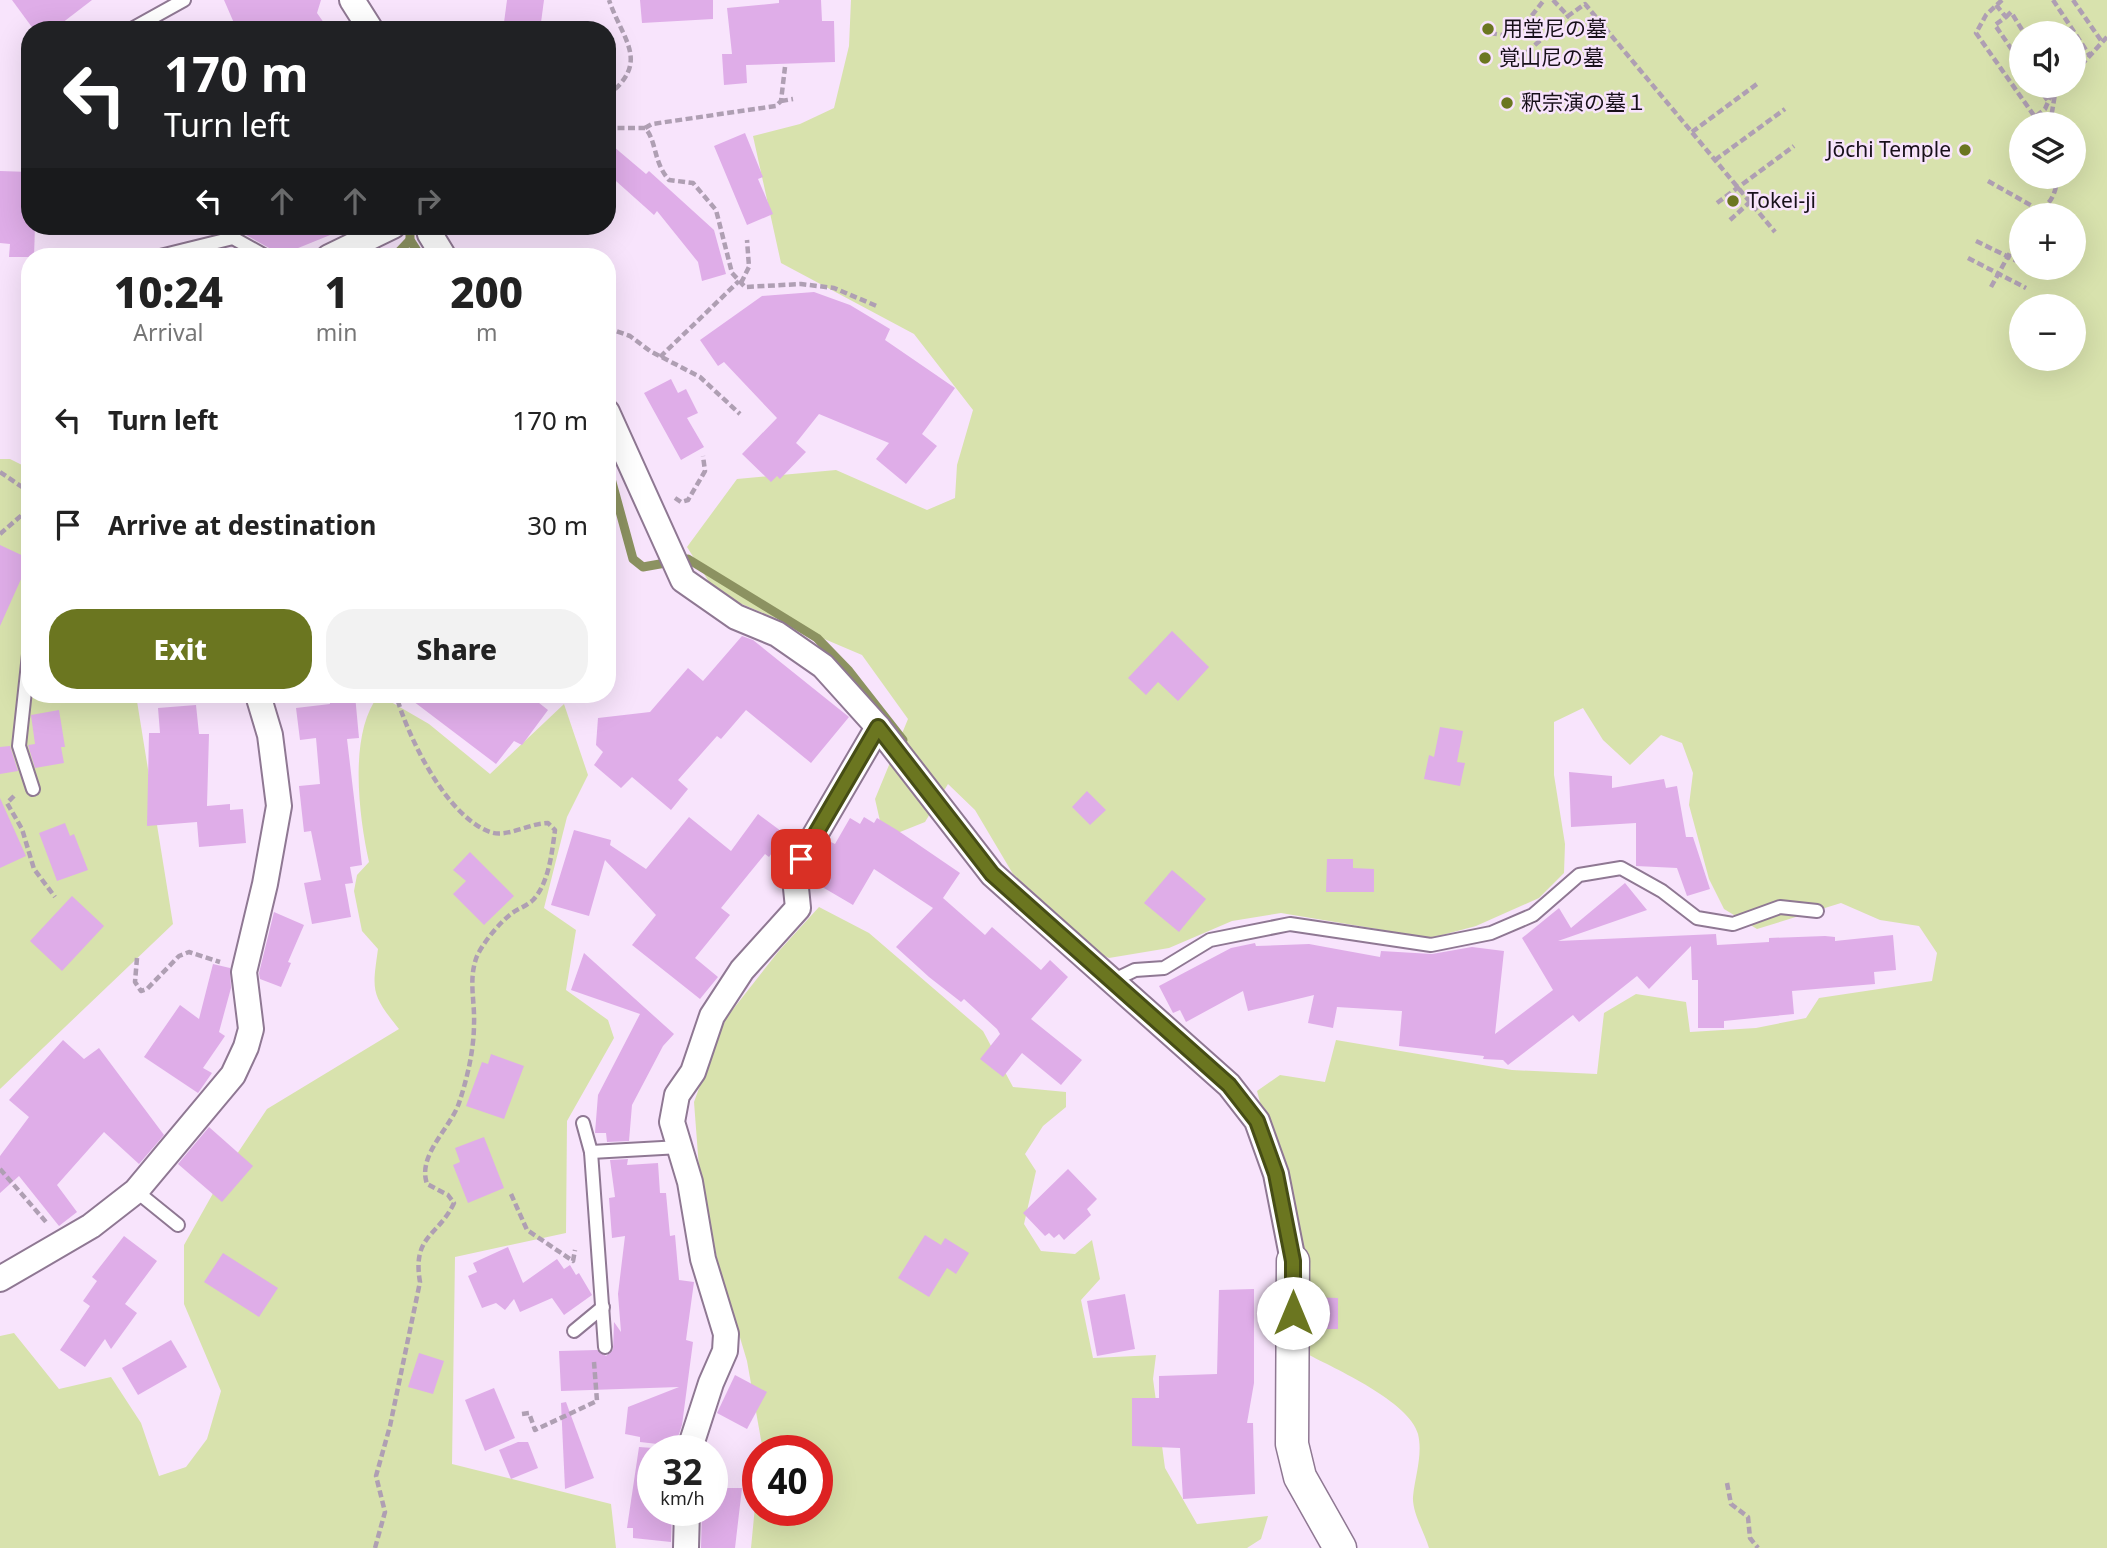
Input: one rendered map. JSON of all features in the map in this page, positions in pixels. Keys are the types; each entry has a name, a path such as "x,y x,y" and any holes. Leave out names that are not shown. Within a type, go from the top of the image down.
{"street":[{"path":"352,0 365,21"},
{"path":"348,248 375,235"},
{"path":"616,432 684,580 736,617 777,634 823,666 878,727 992,874 1229,1085 1257,1121 1276,1174 1293,1261 1292,1444 1300,1478 1340,1548"},
{"path":"0,1279 91,1226 136,1191 233,1075 251,1028 245,968 248,942 265,884 279,806 270,735 260,703"},
{"path":"695,1435 711,1383 725,1351 726,1334 702,1259 690,1182 672,1122 677,1096 693,1072 712,1016 742,970 798,908 796,888 801,859 878,727"},
{"path":"686,1548 687,1526"}],"lane":[{"path":"146,21 184,0"},
{"path":"192,248 233,238 251,248"},
{"path":"24,703 19,746 33,789"},
{"path":"1112,981 1135,970 1164,968 1209,940 1290,923 1431,945 1491,933 1533,915 1579,875 1621,868 1662,891 1697,918 1733,925 1780,907 1816,911"},
{"path":"583,1123 591,1152 605,1347"},
{"path":"591,1152 680,1147"},
{"path":"136,1191 178,1225"},
{"path":"574,1331 603,1307"}],"path":[{"path":"609,0 630,48 631,67 625,82 616,89"},
{"path":"1490,33 1515,37 1544,0"},
{"path":"1553,0 1568,16"},
{"path":"2002,0 1976,33 2035,117 2045,109 2049,98"},
{"path":"2053,0 2090,55"},
{"path":"2073,0 2102,42"},
{"path":"1519,59 1585,4 1775,232"},
{"path":"1996,5 2006,16"},
{"path":"2009,45 1995,25 2011,12 2017,21"},
{"path":"2086,59 2107,37"},
{"path":"781,101 785,68"},
{"path":"1692,132 1757,84"},
{"path":"616,127 645,128 652,124 764,109 793,99"},
{"path":"1715,160 1785,108"},
{"path":"645,128 651,134 659,168 669,180 693,183 716,210 732,273 745,287 801,284 834,288 879,307"},
{"path":"1717,203 1794,146"},
{"path":"1988,181 2027,203"},
{"path":"1730,220 1750,202"},
{"path":"660,357 740,282 749,267 747,240"},
{"path":"1976,241 2008,256 1991,287"},
{"path":"1968,258 2026,288"},
{"path":"616,331 630,336 660,357 700,377 740,414"},
{"path":"669,490 681,502 688,500 705,471 703,456"},
{"path":"0,472 21,486"},
{"path":"0,534 21,516"},
{"path":"375,1548 385,1512 376,1476 390,1426 420,1282 416,1261 426,1239 449,1214 454,1203 448,1195 427,1184 424,1175 432,1148 458,1104 469,1066 474,1024 472,976 478,954 495,932 510,914 531,902 542,889 555,830 548,823 534,823 509,832 491,833 475,823 437,783 413,740 399,703"},
{"path":"33,789 11,797 6,803 22,829 34,869 55,897"},
{"path":"137,958 135,982 141,991 147,989 179,956 189,952 245,968"},
{"path":"0,1169 63,1241"},
{"path":"511,1194 527,1230 573,1261 577,1241"},
{"path":"522,1413 529,1413 535,1430 597,1401 592,1342 604,1327"},
{"path":"1727,1483 1731,1504 1748,1517 1750,1538 1758,1548"}],"green space":[{"path":"851,0 2107,0 2107,1548 1429,1548 1413,1503 1420,1450 1418,1434 1412,1422 1401,1410 1370,1387 1307,1354 1309,1289 1305,1257 1294,1228 1257,1091 1280,1075 1325,1082 1336,1040 1512,1070 1597,1074 1604,1013 1636,994 1686,1002 1690,1032 1756,1028 1806,1018 1819,998 1932,981 1937,953 1919,926 1880,920 1841,903 1757,929 1724,909 1709,879 1689,805 1693,773 1682,743 1661,735 1630,765 1603,740 1583,708 1554,722 1554,775 1565,844 1564,873 1539,898 1476,926 1431,938 1281,913 1232,921 1169,948 1109,958 1085,947 1061,917 1013,874 975,810 948,784 925,822 895,834 880,821 875,799 908,719 862,655 716,593 687,547 737,479 836,470 927,510 955,498 957,465 973,410 914,334 781,263 753,136 800,124 834,108 849,46"},
{"path":"0,459 10,459 21,464 21,703 137,703 173,924 0,1089"},
{"path":"374,703 393,703 429,724 490,774 564,704 588,775 567,817 544,908 576,930 566,990 608,1020 614,1038 567,1121 566,1233 455,1257 452,1464 611,1504 616,1548 0,1548 0,1336 14,1333 59,1389 111,1377 141,1423 159,1476 186,1467 207,1439 221,1391 184,1304 184,1245 225,1172 267,1109 399,1029 378,1000 375,975 378,949 362,931 354,891 357,875 369,862 362,822 359,776 363,731"},
{"path":"819,907 869,933 983,1031 1013,1087 1066,1092 1066,1107 1043,1126 1025,1154 1036,1171 1024,1224 1041,1251 1075,1254 1092,1240 1100,1279 1081,1300 1093,1358 1156,1355 1153,1379 1165,1468 1197,1524 1268,1516 1261,1539 1247,1548 751,1548 753,1526 833,1526 833,1435 760,1435 747,1361 718,1264 699,1168 694,1102 723,1022 778,952"}],"building":[{"path":"12,0 92,0 65,21 27,21"},
{"path":"224,0 321,0 317,13 323,21 233,21"},
{"path":"507,0 544,0 541,21 504,21"},
{"path":"640,0 713,0 713,19 642,23"},
{"path":"779,0 821,0 822,21 834,21 835,62 746,65 747,83 724,85 722,54 732,54 727,8 779,3"},
{"path":"745,133 763,177 758,179 773,214 747,225 714,146"},
{"path":"616,149 646,174 649,171 714,230 726,274 702,281 698,262 657,211 654,215 616,181"},
{"path":"0,171 21,172 21,235 35,235 34,248 21,248 21,257 9,257 10,244 0,243"},
{"path":"246,235 330,235 298,248 269,248"},
{"path":"814,292 850,305 890,329 885,340 955,388 922,434 937,446 906,484 876,459 889,443 819,414 796,443 806,452 780,479 777,476 771,482 742,454 777,418 724,362 718,366 700,340 762,296"},
{"path":"671,379 678,393 686,389 698,413 687,418 704,447 681,460 644,393"},
{"path":"0,545 21,555 21,579 0,626"},
{"path":"1172,631 1209,667 1178,701 1158,682 1146,695 1128,678"},
{"path":"742,636 753,640 849,717 811,763 746,710 721,739 717,736 678,780 688,789 671,810 632,777 621,788 594,765 603,752 596,745 598,718 650,712 688,668 703,681"},
{"path":"356,703 359,738 347,739 362,865 350,867 353,883 345,884 351,917 312,924 304,883 321,880 311,831 304,832 299,786 320,784 316,738 300,740 296,708"},
{"path":"416,703 539,703 548,710 522,745 514,741 496,764"},
{"path":"196,705 199,734 209,734 207,806 230,804 230,810 243,809 246,843 199,847 197,822 147,826 149,733 160,733 158,708"},
{"path":"59,710 65,747 61,747 64,763 35,768 28,745 35,744 31,715"},
{"path":"1440,727 1463,731 1457,762 1465,763 1460,786 1424,779 1429,755 1434,757"},
{"path":"10,746 18,771 0,774 0,747"},
{"path":"1569,772 1612,776 1612,788 1664,779 1666,788 1677,786 1686,837 1693,837 1710,889 1687,896 1677,868 1636,866 1636,823 1571,827"},
{"path":"1087,791 1106,810 1090,825 1072,807"},
{"path":"0,798 26,856 0,868"},
{"path":"758,814 785,834 769,857 765,854 721,908 730,915 695,958 718,977 700,999 632,945 656,915 605,860 589,916 551,905 574,830 611,840 610,845 646,869 689,817 731,851"},
{"path":"864,817 874,823 877,818 960,873 943,898 985,935 992,927 1041,970 1050,960 1068,977 1031,1019 1082,1060 1061,1085 1022,1053 1003,1077 980,1059 1000,1034 997,1029 964,999 961,1002 929,977 896,947 933,908 874,869 853,905 812,881 821,865 816,862 829,841 835,844 850,818 860,824"},
{"path":"65,823 70,836 74,834 88,870 57,881 39,833"},
{"path":"470,852 514,896 484,925 453,894 466,881 453,870"},
{"path":"1327,859 1353,859 1353,868 1374,869 1374,892 1326,892"},
{"path":"1172,870 1206,899 1179,932 1144,903"},
{"path":"1625,883 1647,910 1558,941 1716,934 1717,945 1769,942 1769,938 1825,936 1835,937 1835,941 1893,935 1896,970 1874,972 1875,984 1792,991 1794,1014 1724,1021 1724,1028 1698,1028 1698,980 1692,980 1691,946 1649,989 1637,976 1579,1022 1573,1015 1508,1065 1503,1060 1483,1059 1484,1056 1399,1046 1402,1011 1337,1007 1333,1028 1308,1023 1314,995 1248,1011 1243,991 1186,1022 1180,1010 1173,1013 1159,986 1231,948 1255,943 1256,946 1309,944 1380,957 1381,951 1432,954 1472,947 1504,951 1495,1034 1553,990 1522,938 1559,908 1571,928"},
{"path":"72,896 104,926 62,971 30,941"},
{"path":"274,912 304,925 288,962 291,963 281,987 260,979 259,973"},
{"path":"584,953 674,1034 663,1046 632,1105 629,1141 607,1142 606,1133 595,1133 598,1095 640,1014 571,990"},
{"path":"213,964 230,968 231,988 219,1032 225,1036 203,1068 212,1073 198,1093 144,1057 180,1005 199,1019"},
{"path":"63,1040 84,1059 99,1048 164,1135 139,1164 104,1132 57,1185 77,1212 59,1226 19,1176 0,1193 0,1156 29,1117 9,1100"},
{"path":"491,1054 524,1066 504,1119 466,1106 482,1062 488,1064"},
{"path":"209,1127 253,1166 222,1202 178,1164"},
{"path":"484,1137 504,1188 468,1203 453,1165 460,1162 455,1148"},
{"path":"628,1159 627,1165 658,1163 660,1193 666,1193 670,1236 675,1235 679,1280 694,1282 686,1340 693,1342 679,1435 637,1436 625,1434 628,1407 679,1387 561,1391 559,1351 597,1350 606,1356 613,1350 614,1322 621,1332 618,1294 625,1236 612,1238 609,1198 615,1197 610,1160"},
{"path":"1068,1169 1097,1199 1087,1209 1091,1215 1064,1240 1059,1234 1054,1238 1049,1233 1045,1236 1023,1213"},
{"path":"925,1235 941,1245 945,1238 969,1253 956,1274 947,1268 929,1297 898,1278"},
{"path":"124,1236 157,1261 125,1304 137,1313 111,1349 105,1339 85,1367 60,1350 90,1306 83,1301 97,1281 92,1277"},
{"path":"508,1247 523,1283 557,1259 564,1269 570,1265 576,1275 579,1273 592,1295 564,1315 552,1298 520,1312 514,1299 505,1310 496,1303 482,1308 468,1276 477,1272 473,1263"},
{"path":"223,1253 278,1288 259,1317 204,1282"},
{"path":"1254,1289 1254,1383 1247,1423 1253,1423 1255,1494 1183,1499 1180,1448 1132,1446 1132,1398 1159,1398 1159,1376 1217,1374 1219,1290"},
{"path":"1125,1294 1135,1349 1097,1356 1087,1301"},
{"path":"1311,1297 1338,1298 1338,1329 1311,1329"},
{"path":"171,1340 187,1367 138,1395 122,1368"},
{"path":"419,1353 444,1361 433,1394 408,1387"},
{"path":"735,1375 767,1392 747,1429 717,1413"},
{"path":"494,1388 515,1438 485,1451 465,1400"},
{"path":"566,1402 594,1478 565,1489 561,1403"},
{"path":"518,1442 528,1442 538,1468 511,1479 499,1450"},
{"path":"637,1460 637,1526 672,1526 671,1542 633,1538 633,1528 627,1528"},
{"path":"728,1488 742,1488 735,1548 701,1548 702,1526 728,1526"}],"waterway":[{"path":"410,235 415,248"},
{"path":"402,248 410,240"},
{"path":"616,497 633,559 643,567 688,559 817,638 849,671 903,740"}],"place":[{"name":"用堂尼の墓","path":"1488,29"},
{"name":"覚山尼の墓","path":"1485,58"},
{"name":"釈宗演の墓１","path":"1507,103"},
{"name":"Jōchi Temple","path":"1965,150"},
{"name":"Tokei-ji","path":"1733,201"}],"route":[{"path":"801,859 878,727 992,874 1229,1085 1257,1121 1276,1174 1285,1215 1293,1261 1293,1313"}]}
